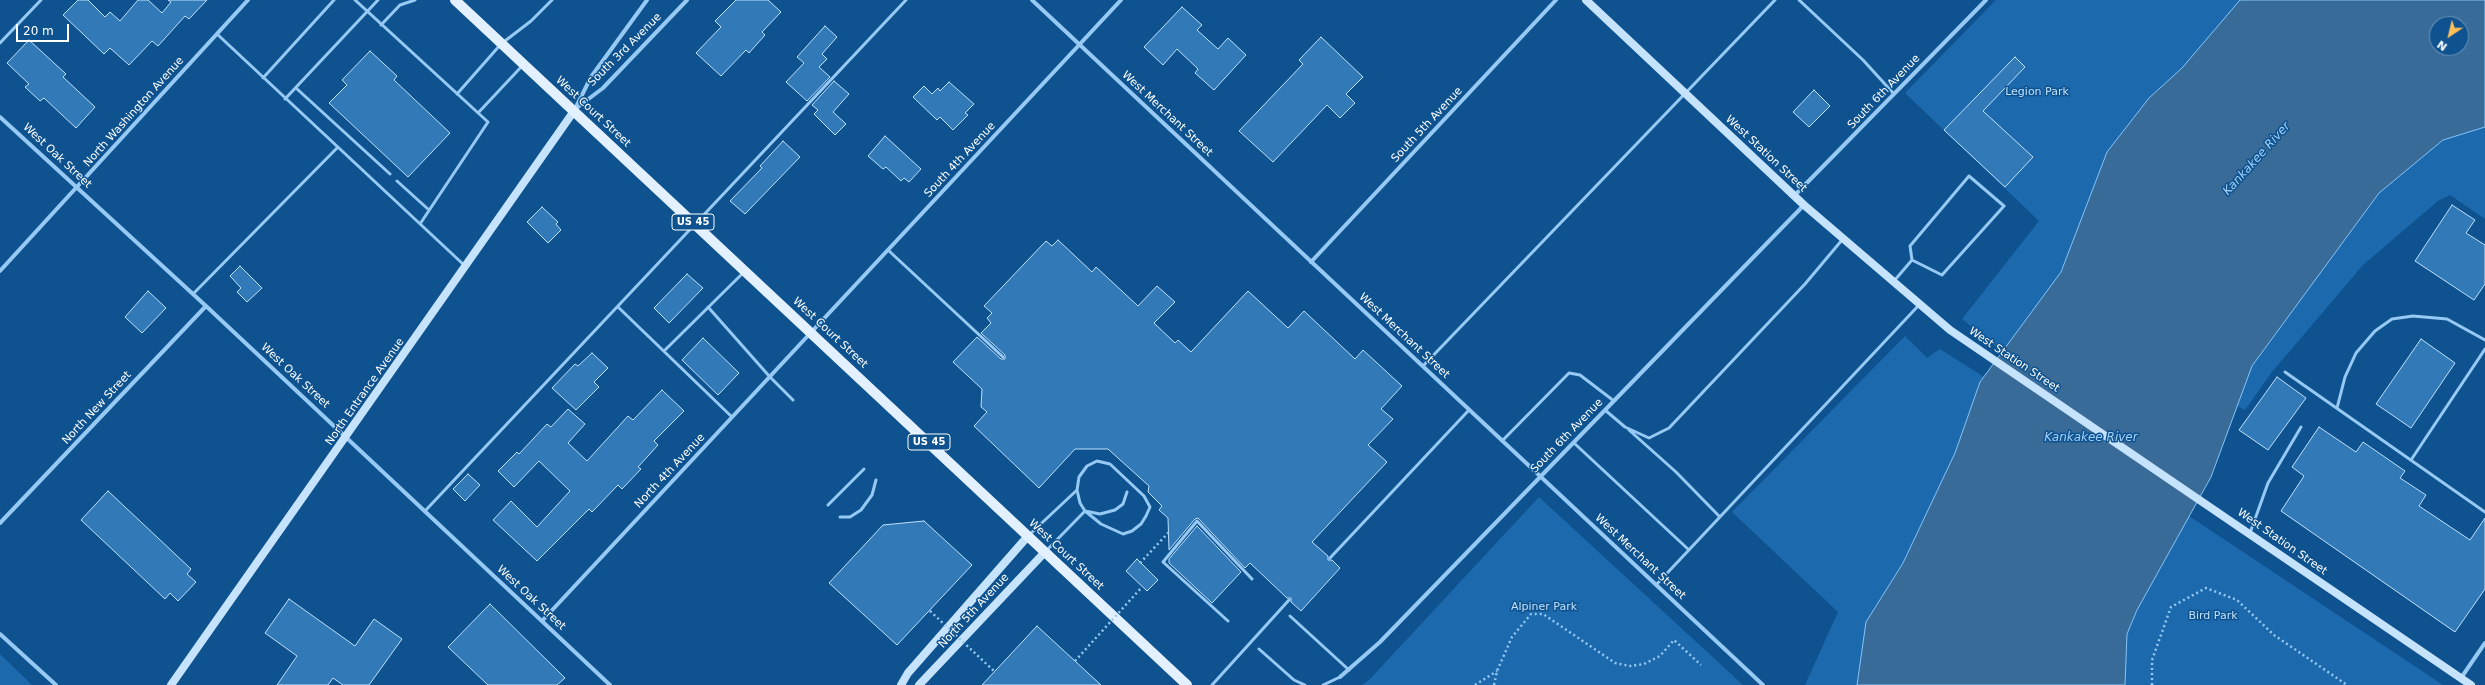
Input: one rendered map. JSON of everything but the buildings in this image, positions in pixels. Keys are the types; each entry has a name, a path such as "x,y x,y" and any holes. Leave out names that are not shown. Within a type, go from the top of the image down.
{"main road":[{"name":"West Court Street","path":"455,0 812,332 1187,685"},
{"name":"West Station Street","path":"1586,0 1794,196 1950,330 2471,685"},
{"name":"North Entrance Avenue","path":"171,685 347,437 574,111"},
{"path":"901,685 908,673 1028,536"},
{"name":"North 5th Avenue","path":"920,685 1045,552"}],"street":[{"name":"North Washington Avenue","path":"0,271 248,0"},
{"path":"574,111 591,77 646,0"},
{"name":"South 3rd Avenue","path":"574,111 604,88 687,0"},
{"name":"West Merchant Street","path":"1032,0 1763,685"},
{"name":"South 4th Avenue","path":"812,332 1121,0"},
{"name":"South 5th Avenue","path":"1311,262 1556,0"},
{"name":"South 6th Avenue","path":"1794,196 1986,0"},
{"name":"West Oak Street","path":"0,117 347,437 610,685"},
{"name":"South 6th Avenue","path":"1340,677 1368,655 1804,205"},
{"name":"North New Street","path":"0,523 206,306"},
{"name":"North 4th Avenue","path":"542,621 812,332"},
{"path":"0,634 56,685"},
{"path":"2461,678 2485,643"}],"lane":[{"path":"0,43 41,0"},
{"path":"263,78 334,0"},
{"path":"355,0 488,122 420,224"},
{"path":"286,99 378,0"},
{"path":"381,25 400,5 415,0"},
{"path":"457,94 502,44 531,21 552,0"},
{"path":"425,511 696,225 906,0"},
{"path":"1423,366 1775,0"},
{"path":"1799,0 1863,60 1894,94"},
{"path":"217,34 465,267"},
{"path":"478,113 524,64"},
{"path":"296,88 390,174"},
{"path":"193,294 338,147"},
{"path":"1893,282 1912,260 1910,246 1969,176 2004,206 1942,275 1912,260"},
{"path":"397,180 429,210"},
{"path":"1625,427 1648,438 1669,428 1805,284 1843,238"},
{"path":"888,250 1003,357"},
{"path":"664,351 745,271"},
{"path":"1656,585 1920,304"},
{"path":"618,307 732,417"},
{"path":"708,307 770,377 794,400"},
{"path":"2337,408 2345,377 2356,353 2375,331 2392,319 2412,316 2447,320 2485,340"},
{"path":"2411,460 2485,349"},
{"path":"2285,372 2485,512"},
{"path":"1502,441 1569,373 1580,375 1614,402"},
{"path":"1330,558 1469,410"},
{"path":"1605,410 1676,472 1720,517"},
{"path":"2250,533 2268,482 2302,428"},
{"path":"1574,443 1689,550"},
{"path":"1097,461 1110,464 1144,496 1150,507 1141,524 1132,531 1123,534 1100,524 1085,511 1080,503 1077,490 1079,477 1087,466 1097,461"},
{"path":"828,505 864,468"},
{"path":"840,517 850,517 861,510 872,495 876,480"},
{"path":"1028,536 1077,490"},
{"path":"1085,511 1100,514 1115,510 1123,504 1127,492"},
{"path":"1045,552 1085,511"},
{"path":"1228,621 1163,562 1197,521 1252,579"},
{"path":"1212,685 1289,600"},
{"path":"1290,616 1349,670"},
{"path":"1259,649 1294,680 1305,685"},
{"path":"1323,685 1340,677"}],"path":[{"path":"1140,563 1169,532"},
{"path":"1075,661 1142,587"},
{"path":"2152,685 2152,660 2171,607 2206,588 2237,600 2274,635 2347,685"},
{"path":"930,611 994,671"},
{"path":"1494,685 1497,671 1512,637 1532,614 1542,614 1615,663 1630,666 1644,664 1660,656 1674,640 1701,665"},
{"path":"1476,685 1497,671"}],"green space":[{"name":"Legion Park","path":"1996,0 2242,0 2182,68 2149,98 2107,152 2061,272 2002,352 1962,319 2039,221 1905,93"},
{"path":"2485,127 2485,219 2450,195 2438,201 2363,265 2272,372 2245,410 2237,406 2252,366 2379,193 2443,140"},
{"path":"1905,336 1927,358 1940,349 1984,377 1980,382 1955,453 1903,563 1866,622 1857,685 1805,685 1838,612 1732,512"},
{"name":"Alpiner Park","path":"1539,497 1743,685 1362,685 1370,679"},
{"name":"Bird Park","path":"2189,516 2443,685 2125,685 2127,634 2137,610"},
{"path":"0,654 32,685 0,685"}],"water":[{"name":"Kankakee River","path":"2240,0 2485,0 2485,127 2443,140 2379,193 2252,366 2211,477 2137,610 2127,634 2125,685 1857,685 1866,622 1903,563 1955,453 1980,382 2061,272 2107,152 2149,98 2182,68"}]}
